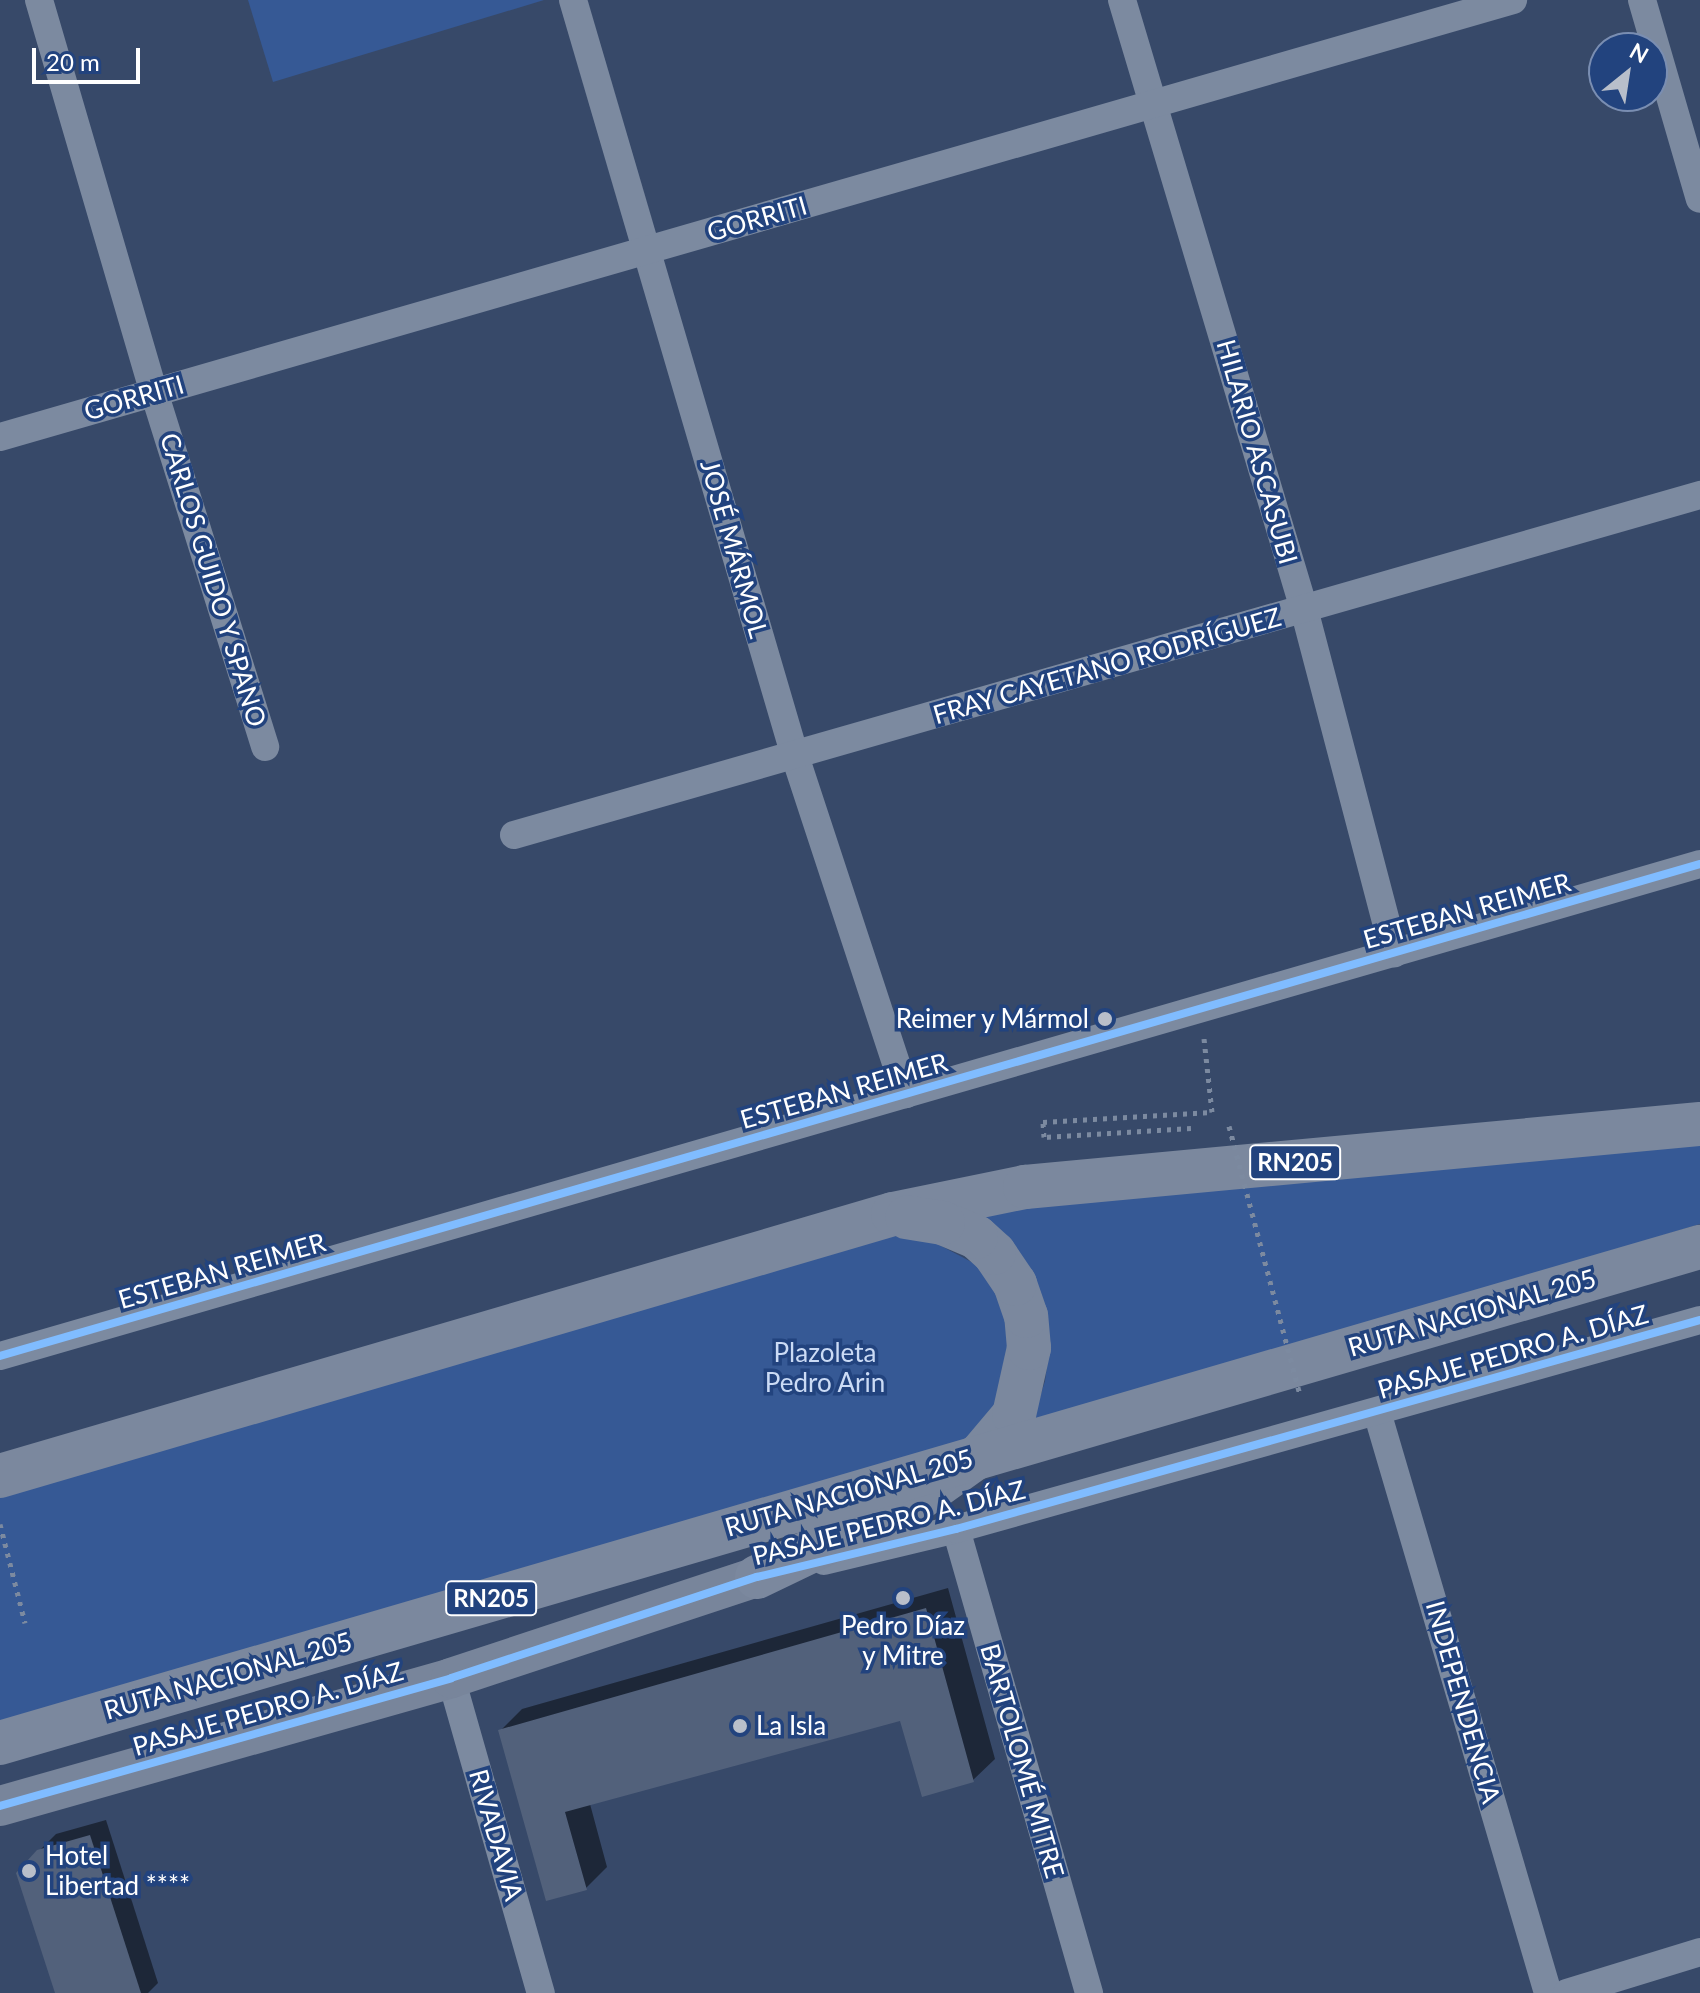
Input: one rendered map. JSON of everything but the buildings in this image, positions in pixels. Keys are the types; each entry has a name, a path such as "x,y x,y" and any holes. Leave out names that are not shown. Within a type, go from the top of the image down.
{"main road":[{"name":"RN205","path":"0,1476 893,1214 1025,1187 1700,1124"},
{"name":"RN205","path":"757,1577 917,1500 981,1454 1014,1415 1029,1348 1026,1316 1015,1284 994,1253 976,1237 943,1223 893,1214"},
{"name":"RUTA NACIONAL 205","path":"0,1743 981,1454 1700,1247"}],"street":[{"name":"CARLOS GUIDO Y SPANO","path":"39,0 154,392 265,747"},
{"name":"JOSÉ MÁRMOL","path":"573,0 795,756 906,1094"},
{"name":"HILARIO ASCASUBI","path":"1122,0 1304,609 1394,953"},
{"name":"GORRITI","path":"0,437 1513,0"},
{"path":"1642,0 1700,199"},
{"name":"FRAY CAYETANO RODRÍGUEZ","path":"514,835 1700,495"},
{"name":"ESTEBAN REIMER","path":"0,1356 1700,864"},
{"name":"PASAJE PEDRO A. DÍAZ","path":"0,1806 451,1678 757,1577 956,1529 1700,1320"},
{"name":"INDEPENDENCIA","path":"1377,1412 1548,1993"},
{"name":"BARTOLOMÉ MITRE","path":"956,1529 1089,1993"},
{"name":"RIVADAVIA","path":"451,1678 541,1993"},
{"path":"1567,1993 1700,1952"}],"path":[{"path":"1198,1127 1044,1137 1043,1122 1212,1112 1201,1009"},
{"path":"1214,1127 1229,1126 1300,1395"},
{"path":"0,1524 25,1623"}],"green space":[{"path":"248,0 544,0 273,82"},
{"path":"1700,1135 1700,1224 1030,1429 1045,1381 1049,1351 970,1210"},
{"name":"Plazoleta Pedro Arin","path":"894,1236 928,1239 981,1267 1009,1309 1007,1390 972,1440 0,1726 0,1491"}],"cycle path":[{"path":"0,1356 1700,864"},
{"path":"0,1806 451,1678 757,1577 956,1529 1700,1320"}],"place":[{"name":"Reimer y Mármol","path":"1105,1019"},
{"name":"Pedro Díaz y Mitre","path":"903,1598"},
{"name":"La Isla","path":"740,1726"},
{"name":"Hotel Libertad ****","path":"29,1871"}]}
